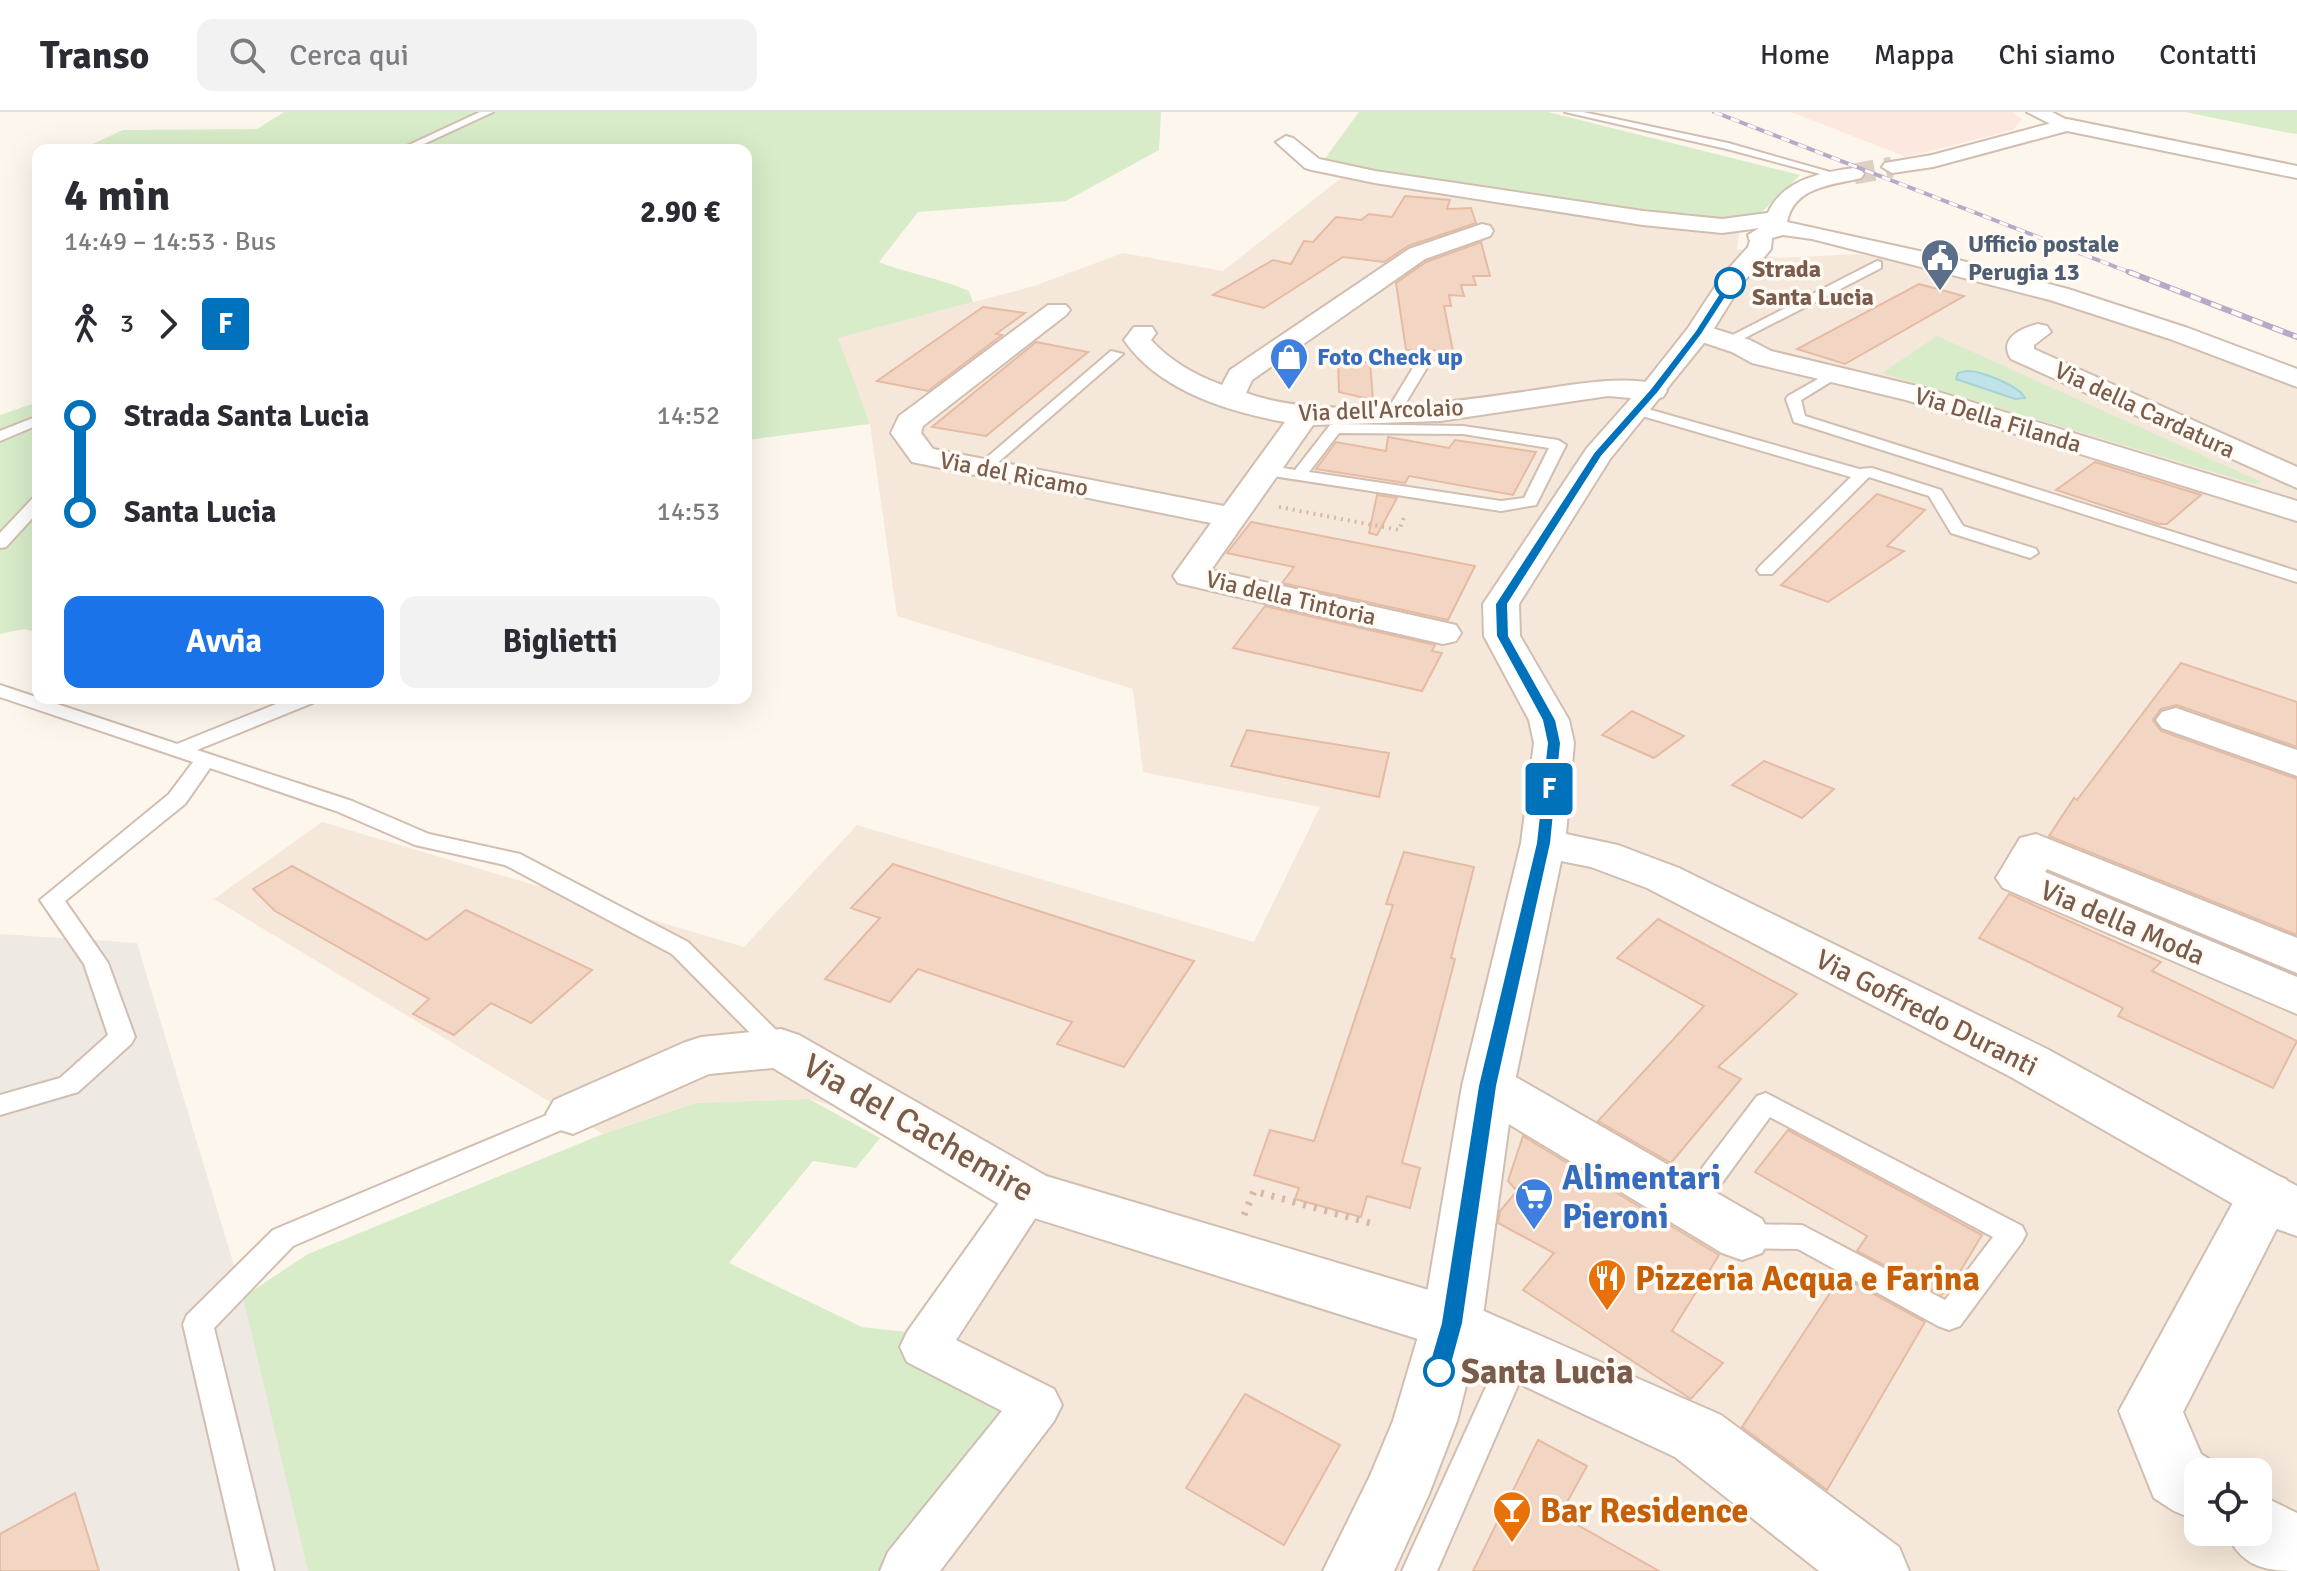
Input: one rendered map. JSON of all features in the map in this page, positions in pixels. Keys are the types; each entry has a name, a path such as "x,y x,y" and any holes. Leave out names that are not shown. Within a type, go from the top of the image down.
{"street":[{"path":"2036,112 2067,125 2297,172"},
{"path":"1892,167 1933,161 2067,125"},
{"path":"1286,142 1312,164 1375,177 1722,226 1794,250 1826,243"},
{"path":"1358,1571 1396,1494 1425,1421 1452,1323 1488,1086 1543,843 1554,743 1549,720 1502,636 1501,604 1598,454 1645,400 1713,337 1780,207 1799,186 1846,175"},
{"path":"1764,238 1803,230 1826,243 1878,257 1976,271 2094,304 2172,330 2297,379"},
{"path":"1231,396 1240,376 1417,254 1482,231"},
{"name":"Via del Ricamo","path":"1057,310 909,422 906,433 923,456 1238,509"},
{"name":"Via della Cardatura","path":"2038,332 2021,341 2021,353 2297,479"},
{"name":"Via dell'Arcolaio","path":"1143,333 1137,340 1154,359 1193,384 1263,409 1304,416 1440,412 1608,388 1645,400"},
{"name":"Via Della Filanda","path":"1713,337 1762,357 1915,394 2297,511"},
{"name":"Via della Tintoria","path":"1304,416 1282,472 1238,509 1190,576 1443,633"},
{"path":"2176,720 2297,764"},
{"name":"Via Goffredo Duranti","path":"1543,843 1602,855 1663,878 2029,1063 2281,1204"},
{"name":"Via della Moda","path":"2297,957 2036,848 2019,878 2297,997"},
{"name":"Via del Cachemire","path":"573,1114 701,1056 781,1048 1029,1194 1452,1323 1698,1436 1874,1571"},
{"path":"1488,1086 1742,1236"},
{"path":"907,1571 1037,1405 924,1347 1029,1194"},
{"path":"2184,1480 2177,1476 2151,1411 2281,1204"},
{"path":"2272,1536 2297,1552"}],"lane":[{"path":"416,144 488,112"},
{"path":"1570,112 1846,175"},
{"path":"1713,337 1878,257"},
{"path":"983,468 1116,354"},
{"path":"1392,414 1421,366"},
{"path":"1832,375 1793,399 1799,419 2297,577"},
{"path":"1645,400 1863,475"},
{"path":"0,437 32,423"},
{"path":"1335,428 1463,430 1558,445 1530,502 1501,506 1282,472 1335,428"},
{"path":"1766,570 1866,471 1935,493 1957,529 2030,553"},
{"path":"0,543 32,508"},
{"path":"0,691 32,702"},
{"path":"38,704 344,806 423,840 512,859 680,948 781,1048"},
{"path":"177,751 293,704"},
{"path":"0,1105 69,1085 122,1037 96,963 52,900 177,799 205,760"},
{"path":"1690,1205 1766,1103 2012,1234 1949,1317 1802,1237 1742,1236"},
{"path":"257,1571 198,1324 283,1238 573,1114"},
{"path":"1419,1571 1517,1353"}],"path":[{"path":"1238,509 1399,530"},
{"path":"1225,1256 1254,1191 1374,1224"}],"shaded area":[{"path":"1791,112 2012,112 2022,119 2013,130 1906,157"},
{"path":"1355,167 1740,228 1737,249 1779,258 1858,254 1957,272 2158,329 2297,389 2297,1571 922,1571 916,1333 1013,1187 892,1123 809,1099 696,1103 603,1134 214,899 322,822 744,947 857,825 1254,942 1320,807 1143,772 1133,689 897,616 870,424 837,338 1034,286 1123,253 1223,271"},
{"path":"0,934 137,943 251,1322 309,1571 0,1571"}],"green space":[{"path":"284,112 1161,112 1159,150 1066,201 918,212 879,262 969,291 973,302 838,338 870,424 752,439 752,144 93,144 123,130 257,129"},
{"path":"1359,112 1548,112 1800,175 1756,218 1715,224 1323,161"},
{"path":"2185,112 2297,112 2297,134 2284,132"},
{"path":"1937,336 2262,482 2254,484 1882,373"},
{"path":"32,404 32,631 24,629 0,634 0,415"},
{"path":"809,1099 880,1138 856,1168 813,1161 729,1263 862,1327 916,1333 1023,1408 893,1571 308,1571 243,1297 308,1254 603,1134 696,1103"}],"water":[{"path":"1967,371 1999,380 2025,398 2015,399 1956,379 1958,373"}],"building":[{"path":"1405,196 1450,200 1447,209 1471,208 1476,223 1408,246 1384,262 1343,257 1264,308 1213,295 1273,260 1291,264 1304,241 1313,242 1336,217 1361,220 1369,214 1392,217"},
{"path":"1481,242 1490,276 1473,276 1476,285 1461,285 1464,296 1449,295 1451,306 1444,306 1453,351 1406,350 1396,283 1426,262"},
{"path":"1919,284 1964,296 1845,364 1797,349"},
{"path":"983,307 1025,313 996,334 1002,335 928,391 877,381"},
{"path":"1036,342 1088,352 986,436 932,427"},
{"path":"1338,362 1370,362 1373,400 1339,392"},
{"path":"1388,437 1449,448 1455,440 1536,452 1513,495 1409,476 1405,483 1316,469 1336,442 1386,451"},
{"path":"2095,462 2201,495 2167,524 2159,524 2056,490"},
{"path":"1877,494 1925,510 1887,546 1904,551 1828,602 1781,585"},
{"path":"1377,495 1397,498 1377,535 1369,533"},
{"path":"1251,522 1475,566 1448,620 1282,583 1294,567 1227,553"},
{"path":"1265,606 1435,645 1432,651 1442,653 1422,691 1233,648"},
{"path":"2181,663 2297,702 2297,747 2177,705 2161,709 2153,720 2161,731 2297,779 2297,935 2049,836 2074,798 2077,800"},
{"path":"1632,711 1684,736 1654,758 1602,735"},
{"path":"1247,730 1389,753 1379,797 1231,766"},
{"path":"1764,761 1834,789 1802,818 1732,785"},
{"path":"1404,852 1474,867 1451,958 1455,959 1402,1163 1420,1168 1410,1208 1367,1196 1361,1217 1295,1199 1299,1188 1254,1175 1270,1130 1314,1141 1393,905 1386,904"},
{"path":"893,864 1194,961 1124,1067 1057,1044 1072,1022 918,969 890,1002 825,979 880,918 851,908"},
{"path":"292,866 427,940 466,910 592,970 531,1023 491,1003 454,1035 413,1014 429,999 275,911 253,889"},
{"path":"2009,894 2161,962 2152,971 2297,1041 2273,1088 2118,1016 2123,1008 1979,938"},
{"path":"1658,919 1797,994 1718,1067 1741,1079 1671,1163 1598,1121 1704,1006 1617,958"},
{"path":"1788,1130 1982,1235 1952,1285 1949,1283 1942,1295 1857,1251 1867,1236 1755,1172"},
{"path":"1523,1136 1719,1255 1672,1331 1723,1363 1691,1399 1523,1290 1554,1253 1498,1223 1500,1211 1517,1191 1508,1181"},
{"path":"1841,1276 1925,1322 1827,1490 1742,1427"},
{"path":"1245,1394 1340,1445 1284,1545 1186,1488"},
{"path":"1538,1440 1587,1466 1560,1515 1659,1571 1473,1571"},
{"path":"75,1493 99,1571 0,1571 0,1534"}],"tunnel":[{"path":"1854,174 1892,167"}],"railway":[{"path":"1714,112 2134,274"},
{"path":"2129,272 2297,337"}],"bus line":[{"name":"F","path":"1439,1371 1452,1323 1488,1086 1535,889 1554,743 1549,720 1502,636 1501,604 1598,454 1699,332 1730,283"}],"place":[{"name":"Strada Santa Lucia","path":"1730,283"},
{"name":"Ufficio postale Perugia 13","path":"1940,292"},
{"name":"Foto Check up","path":"1289,391"},
{"name":"Alimentari Pieroni","path":"1534,1231"},
{"name":"Pizzeria Acqua e Farina","path":"1607,1312"},
{"name":"Santa Lucia","path":"1439,1371"},
{"name":"Bar Residence","path":"1512,1544"}]}
